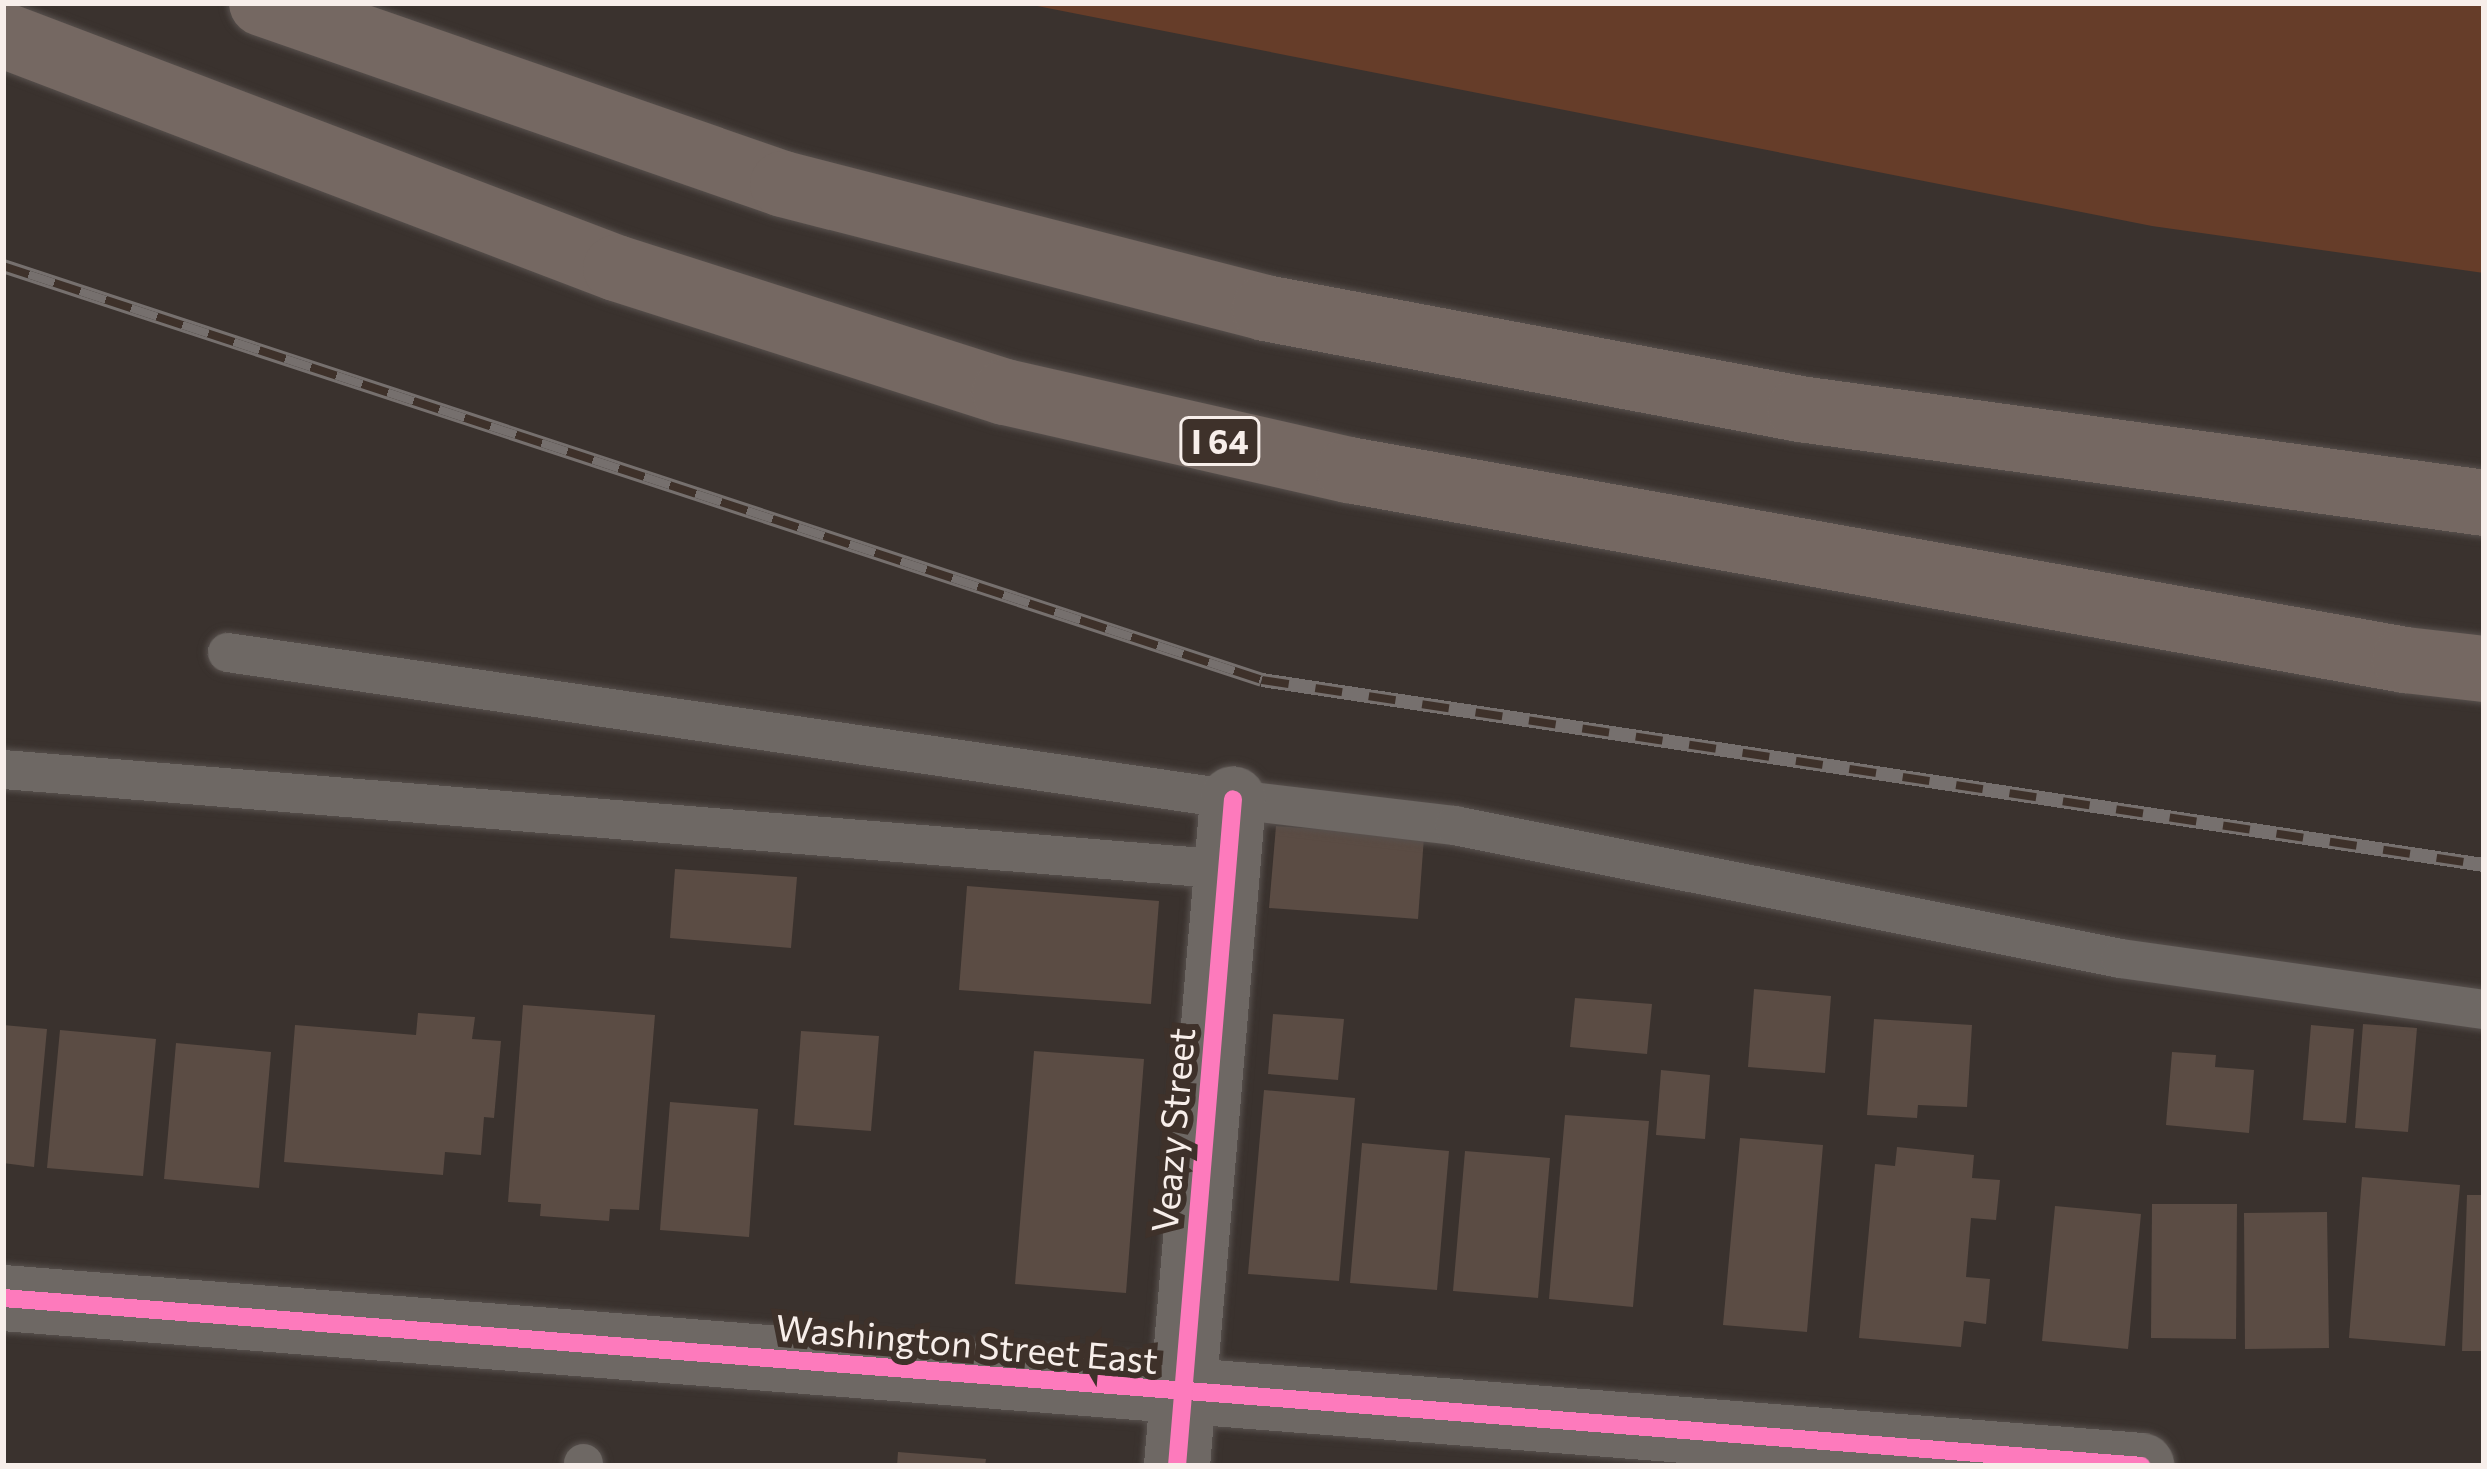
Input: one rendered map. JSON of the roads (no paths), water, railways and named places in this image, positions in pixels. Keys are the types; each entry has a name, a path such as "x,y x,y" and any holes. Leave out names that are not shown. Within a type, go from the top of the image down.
{"highway":[{"path":"262,3 783,184 1264,308 1800,409 2484,503"},
{"name":"I 64","path":"3,35 616,268 1004,392 1349,470 2405,660 2484,669"}],"street":[{"name":"Veazy Street","path":"1177,1466 1233,799"},
{"name":"Washington Street East","path":"3,1298 2140,1466"}],"lane":[{"path":"227,652 1233,799 1454,825 2120,958 2484,1009"},
{"path":"3,769 1227,869"}],"railway":[{"path":"3,266 1262,680 2484,865"}]}
